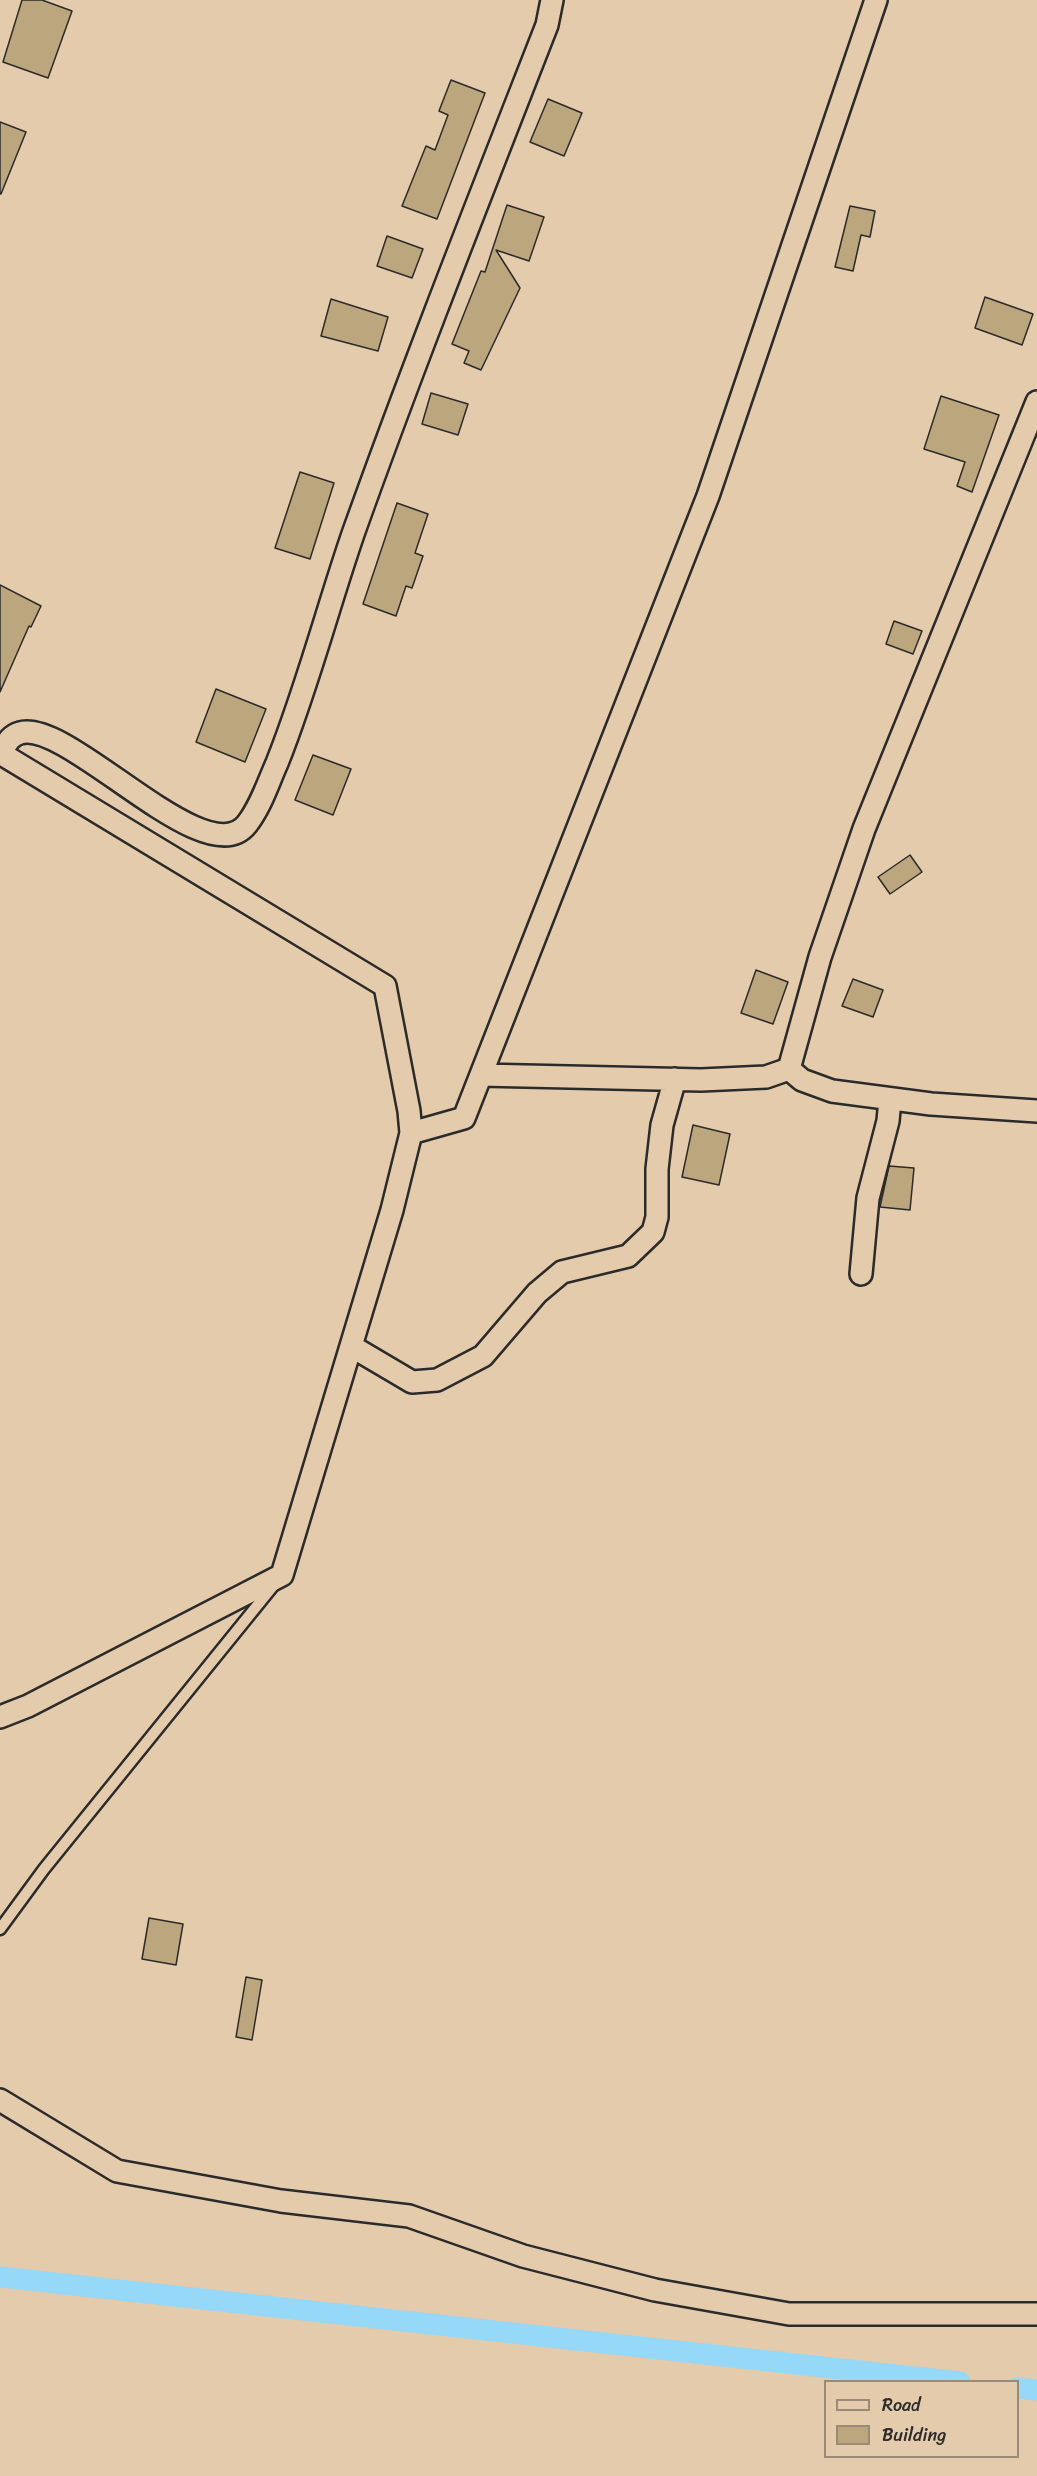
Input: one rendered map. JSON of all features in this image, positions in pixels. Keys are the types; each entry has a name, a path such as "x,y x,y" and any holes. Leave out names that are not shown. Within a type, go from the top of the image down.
{"street":[{"path":"0,1717 28,1706 282,1575 392,1209 411,1133 385,986 1,753 10,738 22,732 36,734 54,740 74,751 133,792 183,822 209,832 229,834 245,828 260,802 288,736 353,536 454,261 547,25 552,0"},
{"path":"411,1133 464,1118 708,496 876,0"},
{"path":"789,1069 820,957 864,830 1037,402"},
{"path":"481,1075 675,1079 766,1077 789,1069"},
{"path":"789,1069 802,1080 832,1091 932,1104 1037,1111"},
{"path":"351,1346 412,1382 437,1380 483,1356 537,1293 562,1272 628,1256 653,1232 657,1217 657,1169 662,1125 675,1079"},
{"path":"861,1274 868,1198 888,1121 890,1099"},
{"path":"0,2100 117,2171 281,2201 409,2216 523,2256 655,2290 789,2314 1037,2314"}],"lane":[{"path":"0,1929 44,1869 282,1575"}],"building":[{"path":"22,0 42,0 72,11 48,78 3,62"},
{"path":"451,80 485,93 437,219 402,206 426,146 435,150 448,115 439,111"},
{"path":"548,99 582,113 564,156 530,142"},
{"path":"0,122 26,132 1,194 0,194"},
{"path":"507,205 544,217 529,261 496,250 520,288 481,370 464,363 469,351 452,344 481,271 485,272"},
{"path":"850,206 875,211 870,237 861,235 853,271 835,267"},
{"path":"387,236 423,249 412,278 377,266"},
{"path":"985,297 1033,314 1022,345 975,328"},
{"path":"331,299 388,317 378,351 321,336"},
{"path":"431,393 468,404 458,435 422,424"},
{"path":"941,396 999,415 972,492 957,486 965,462 924,449"},
{"path":"300,472 334,483 310,559 275,548"},
{"path":"397,503 428,514 415,553 423,556 412,588 406,586 396,616 363,604"},
{"path":"0,585 41,606 31,627 29,626 0,692"},
{"path":"894,621 922,631 913,654 886,644"},
{"path":"216,689 266,709 245,762 196,742"},
{"path":"313,755 351,769 333,815 295,800"},
{"path":"910,855 922,872 890,894 878,877"},
{"path":"756,970 788,982 773,1024 741,1013"},
{"path":"853,979 883,990 873,1017 842,1006"},
{"path":"693,1125 730,1134 719,1185 682,1177"},
{"path":"889,1166 914,1168 910,1210 880,1207"},
{"path":"149,1918 183,1924 176,1965 142,1959"},
{"path":"246,1977 262,1980 252,2040 236,2037"}],"waterway":[{"path":"0,2277 942,2380"},
{"path":"1019,2388 1037,2390"}]}
